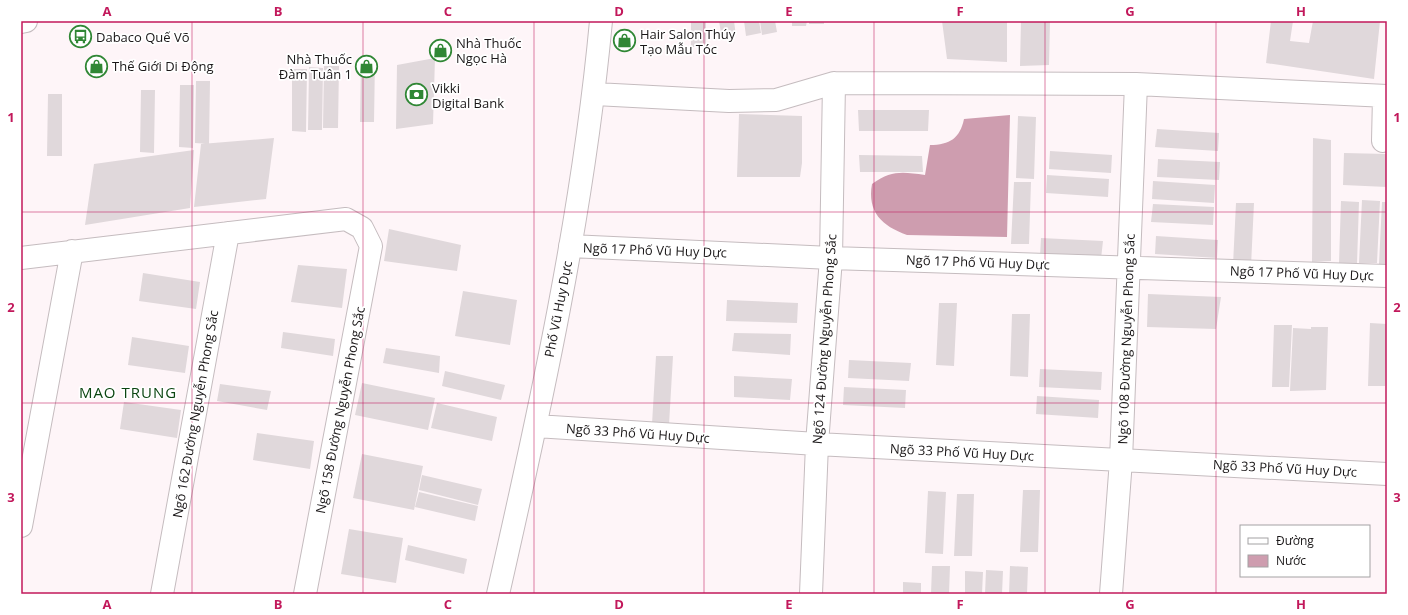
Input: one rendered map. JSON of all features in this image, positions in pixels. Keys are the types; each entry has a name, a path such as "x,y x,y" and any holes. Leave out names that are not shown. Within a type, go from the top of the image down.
{"main road":[{"path":"21,22 26,21"},
{"name":"Phố Vũ Huy Dực","path":"498,594 536,426 570,246 594,94 602,21"},
{"path":"594,94 729,101 776,100 834,84 1136,84 1385,96 1383,141"},
{"name":"Ngõ 124 Đường Nguyễn Phong Sắc","path":"811,594 817,444 831,258 834,84"},
{"name":"Ngõ 108 Đường Nguyễn Phong Sắc","path":"1110,594 1121,460 1136,84"},
{"name":"Ngõ 158 Đường Nguyễn Phong Sắc","path":"228,233 346,220 362,228 371,246 304,594"},
{"path":"21,258 72,250 228,233"},
{"name":"Ngõ 162 Đường Nguyễn Phong Sắc","path":"162,594 228,233"},
{"name":"Ngõ 17 Phố Vũ Huy Dực","path":"570,246 831,258 1128,266 1387,276"},
{"path":"21,526 72,250"},
{"name":"Ngõ 33 Phố Vũ Huy Dực","path":"536,426 817,444 1387,474"}],"water":[{"path":"1010,115 1007,237 907,235 890,227 878,217 872,203 872,184 891,174 910,173 925,175 930,145 943,144 957,136 964,119"}],"building":[{"path":"691,21 706,21 706,47 691,47"},
{"path":"719,21 734,21 736,36 722,39"},
{"path":"744,21 759,21 761,33 746,36"},
{"path":"760,21 775,21 777,32 762,35"},
{"path":"792,21 807,21 806,26 792,26"},
{"path":"809,21 824,21 824,24 809,24"},
{"path":"942,21 1007,21 1007,62 947,59"},
{"path":"1021,21 1050,21 1049,65 1020,66"},
{"path":"1271,21 1293,21 1290,41 1309,43 1313,21 1380,21 1374,79 1266,63"},
{"name":"Vikki Digital Bank","path":"435,58 433,124 396,129 397,65"},
{"path":"361,59 375,60 374,122 360,122"},
{"path":"324,66 339,66 338,128 323,128"},
{"path":"309,67 323,68 322,130 308,130"},
{"path":"292,69 307,69 306,132 292,131"},
{"path":"196,81 210,81 209,144 195,143"},
{"path":"180,85 194,85 193,148 179,147"},
{"path":"141,90 155,90 154,153 140,152"},
{"path":"48,94 62,94 62,156 47,156"},
{"path":"858,110 929,110 928,131 859,131"},
{"path":"739,114 802,116 802,163 800,177 737,177"},
{"path":"1018,116 1036,117 1034,179 1016,178"},
{"path":"1157,129 1219,133 1218,151 1155,147"},
{"path":"274,138 266,199 194,207 201,144"},
{"path":"1313,138 1331,140 1331,261 1312,262"},
{"path":"194,150 190,208 85,225 94,164"},
{"path":"1050,151 1112,155 1111,173 1049,169"},
{"path":"1344,153 1387,154 1387,187 1343,185"},
{"path":"859,155 922,156 923,172 860,172"},
{"path":"1158,159 1220,162 1219,180 1157,177"},
{"path":"1047,175 1109,179 1108,197 1046,193"},
{"path":"1153,181 1215,185 1214,203 1152,199"},
{"path":"1014,182 1031,182 1029,244 1011,244"},
{"path":"1362,200 1380,201 1377,263 1359,263"},
{"path":"1341,201 1359,202 1357,264 1339,263"},
{"path":"1382,202 1387,202 1387,264 1379,264"},
{"path":"1236,203 1254,203 1251,266 1233,265"},
{"path":"1153,204 1214,207 1213,225 1151,222"},
{"path":"389,229 461,245 457,271 384,261"},
{"path":"1156,236 1218,240 1217,258 1155,254"},
{"path":"1041,238 1103,241 1101,259 1040,256"},
{"path":"298,265 347,269 342,308 291,302"},
{"path":"143,273 200,282 196,309 139,301"},
{"path":"463,291 517,300 510,345 455,336"},
{"path":"1148,294 1221,297 1216,329 1147,327"},
{"path":"727,300 798,303 797,323 726,321"},
{"path":"939,303 957,303 954,366 936,365"},
{"path":"1012,314 1030,314 1028,377 1010,376"},
{"path":"1370,323 1387,324 1385,386 1368,386"},
{"path":"1274,325 1292,325 1289,387 1272,387"},
{"path":"1311,327 1328,327 1326,390 1290,391 1293,328 1311,329"},
{"path":"283,332 335,339 333,356 281,348"},
{"path":"734,333 791,334 790,355 732,351"},
{"path":"132,337 189,346 185,373 128,365"},
{"path":"386,348 440,356 439,373 383,363"},
{"path":"656,356 673,356 669,425 652,424"},
{"path":"849,360 911,363 909,381 848,378"},
{"path":"1040,369 1102,372 1101,390 1039,387"},
{"path":"445,371 505,385 501,400 442,386"},
{"path":"734,376 792,379 790,400 734,397"},
{"path":"362,383 435,398 428,430 355,415"},
{"path":"220,384 271,391 267,410 217,401"},
{"path":"844,387 906,390 905,408 843,405"},
{"path":"1037,396 1099,400 1098,418 1036,414"},
{"path":"124,402 181,410 177,438 120,429"},
{"path":"437,403 497,417 492,441 431,428"},
{"path":"257,433 314,441 310,469 253,460"},
{"path":"362,454 423,466 414,510 353,498"},
{"path":"422,475 482,489 478,505 419,490"},
{"path":"1023,490 1040,490 1038,552 1020,552"},
{"path":"928,491 946,492 943,554 925,553"},
{"path":"419,492 478,506 475,521 415,507"},
{"path":"957,494 974,494 972,556 954,556"},
{"path":"349,529 403,538 396,583 341,574"},
{"path":"408,545 467,559 464,574 405,560"},
{"path":"932,566 950,566 949,594 931,594"},
{"path":"1010,566 1028,567 1027,594 1009,594"},
{"path":"986,570 1003,571 1002,594 985,594"},
{"path":"965,571 983,572 982,594 965,594"},
{"path":"903,582 921,583 921,594 903,594"}],"place":[{"name":"Dabaco Quế Võ","path":"80,37"},
{"name":"Hair Salon Thúy Tạo Mẫu Tóc","path":"624,41"},
{"name":"Nhà Thuốc Ngọc Hà","path":"441,50"},
{"name":"Thế Giới Di Động","path":"97,66"},
{"name":"Nhà Thuốc Đàm Tuân 1","path":"367,66"},
{"name":"Vikki Digital Bank","path":"416,95"}],"district":[{"name":"MAO TRUNG","path":"128,392"}]}
